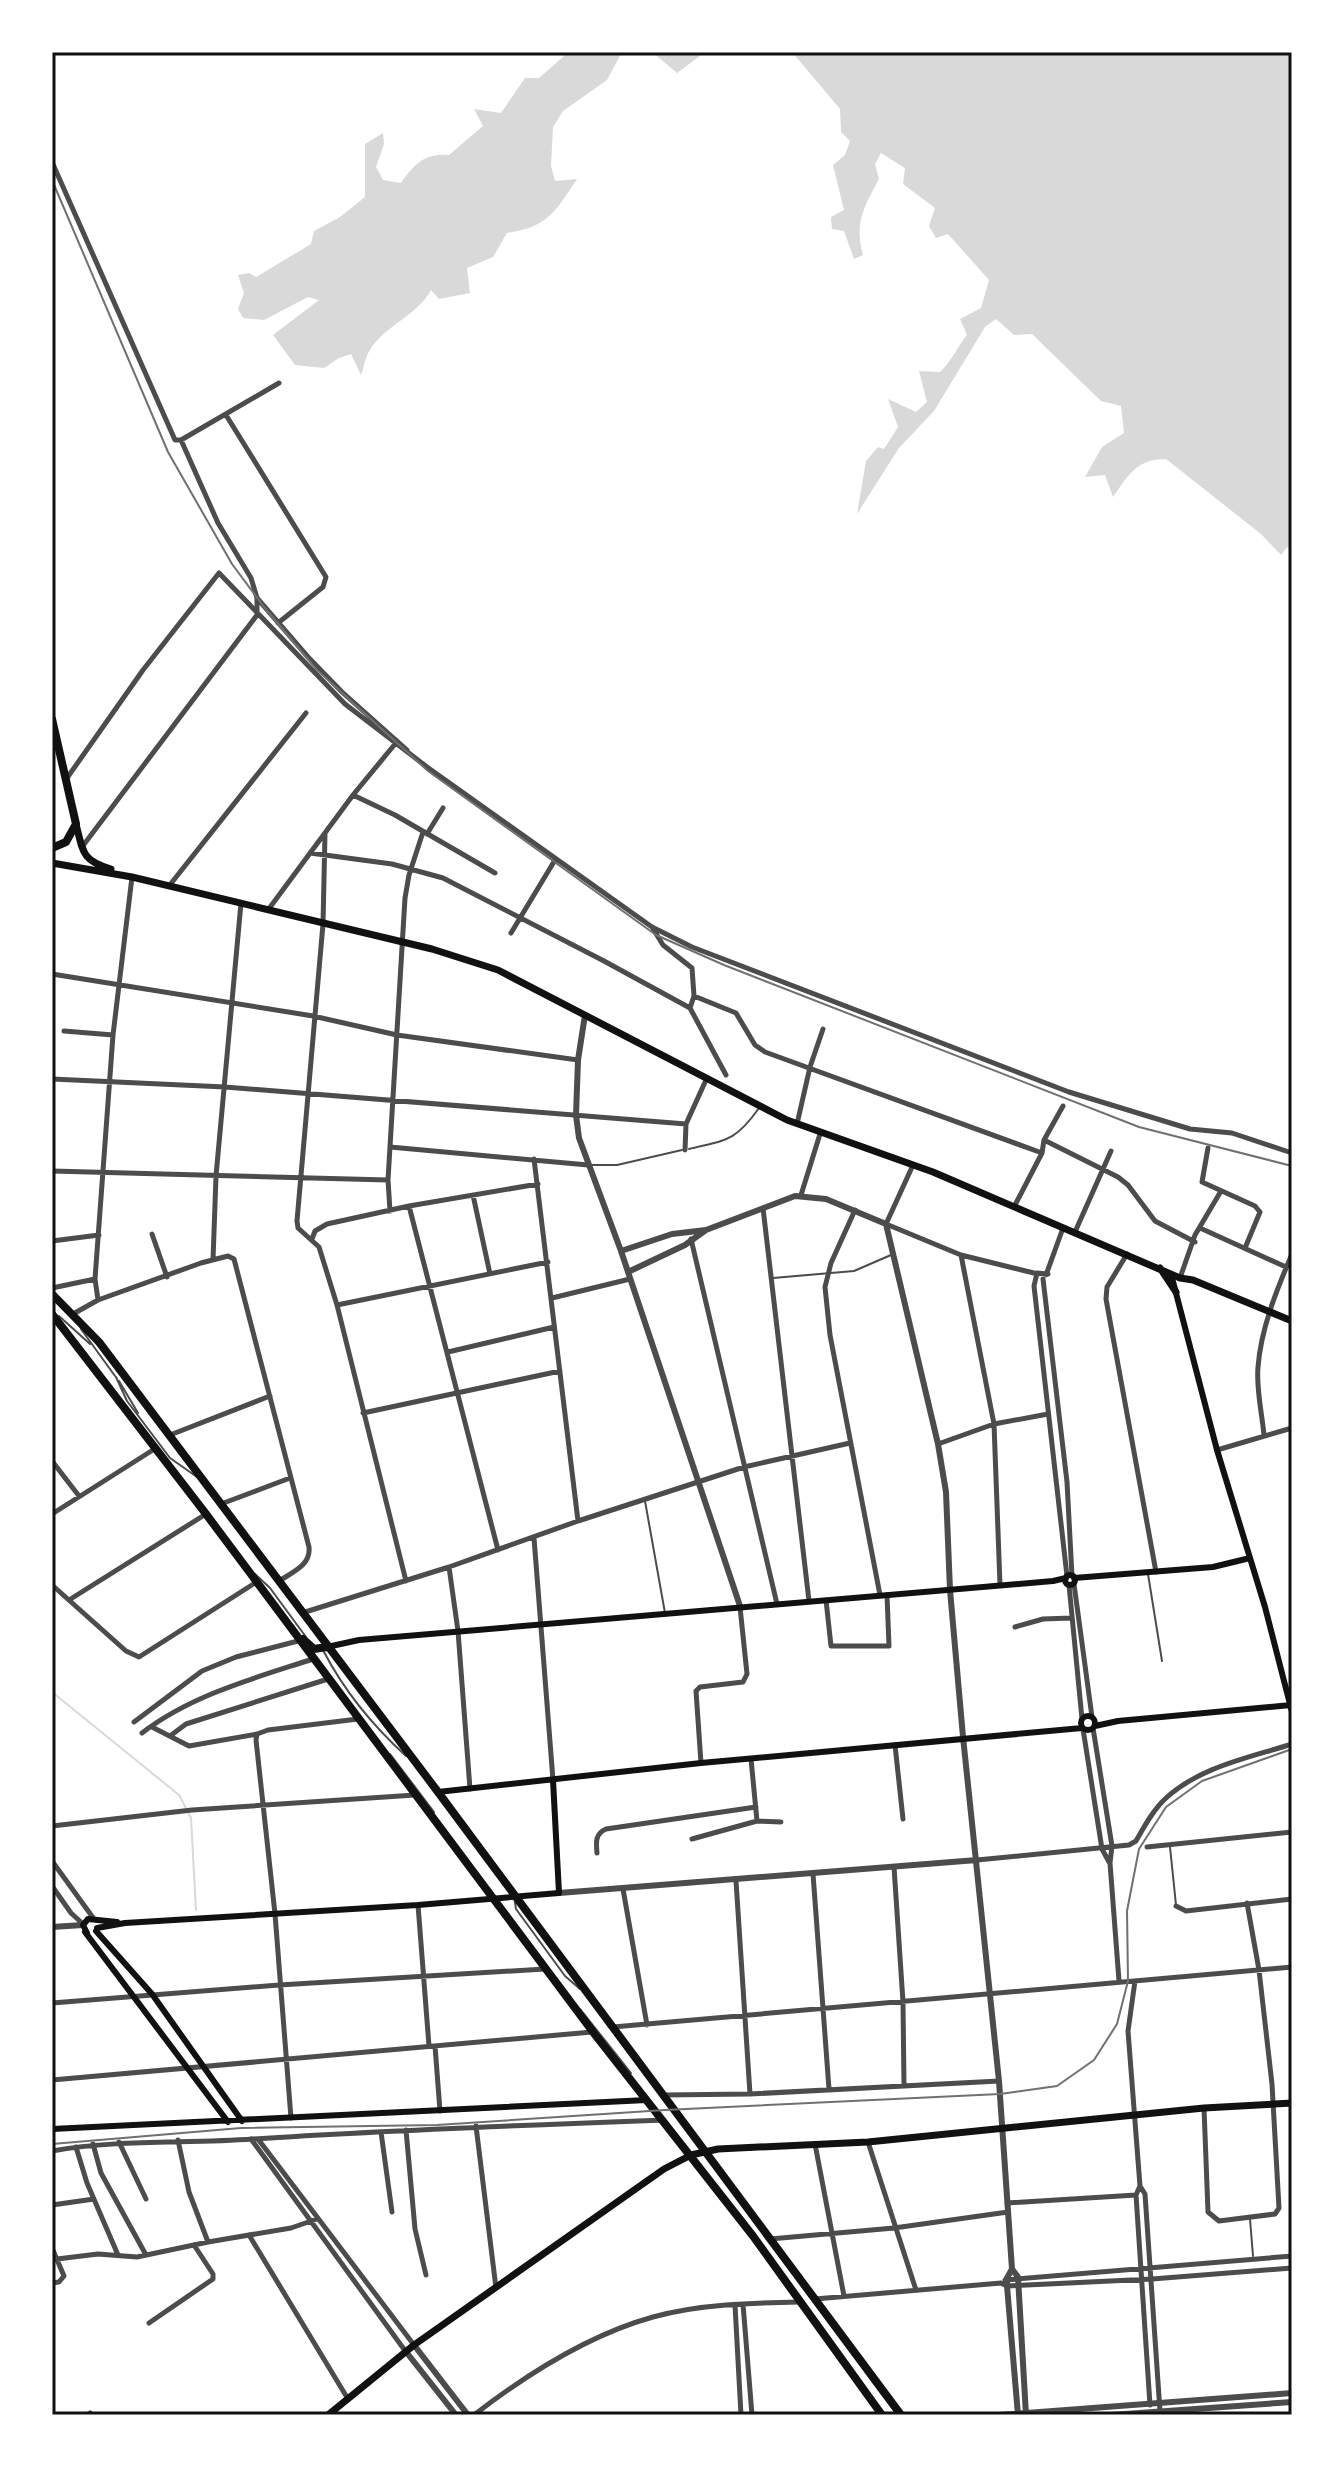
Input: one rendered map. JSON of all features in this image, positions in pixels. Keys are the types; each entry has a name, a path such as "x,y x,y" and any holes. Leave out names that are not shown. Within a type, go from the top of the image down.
{"highway":[{"path":"52,719 76,824 66,842 52,848"},
{"path":"52,1291 99,1342 279,1581 309,1623 321,1648 438,1792 901,2415"},
{"path":"54,1317 206,1514 570,2002 802,2302 882,2415"},
{"path":"257,1585 307,1644 321,1648"}],"main road":[{"path":"76,824 83,854 95,864 132,877"},
{"path":"52,863 132,877 241,903 432,949 498,970 797,1125 914,1164 1183,1279 1193,1280 1292,1321"},
{"path":"1160,1268 1176,1292"},
{"path":"438,1792 1066,1728 1093,1722 1292,1707 1217,1450 1171,1274"},
{"path":"1176,1292 1183,1279"},
{"path":"321,1648 347,1641 542,1623 1157,1573 1213,1567 1250,1558"},
{"path":"1082,1724 1088,1731 1093,1722"},
{"path":"96,1925 559,1893 553,1780"},
{"path":"84,1928 88,1919 96,1925 152,1994 242,2121"},
{"path":"84,1928 90,1934 96,1925"},
{"path":"84,1928 228,2122"},
{"path":"52,2129 440,2112 644,2096"},
{"path":"328,2415 414,2345 664,2169 691,2155 868,2142 1204,2108 1292,2103"}],"street":[{"path":"52,162 174,440 181,440 279,383"},
{"path":"226,415 326,577 323,587 278,623"},
{"path":"82,848 257,615 257,598 250,574 218,523 181,440"},
{"path":"67,778 143,670 219,573 328,688 395,744 652,927 706,952 1069,1092 1190,1129 1232,1133 1292,1153"},
{"path":"257,598 342,692 405,747 411,756"},
{"path":"169,886 306,713"},
{"path":"268,910 395,744"},
{"path":"353,795 495,873"},
{"path":"390,1211 388,1180 405,898 411,868 425,833 443,808"},
{"path":"325,833 323,924 297,1221 298,1228 319,1247 337,1305 406,1581"},
{"path":"310,853 411,868 457,885 520,916 690,1008 726,1075"},
{"path":"511,933 555,860"},
{"path":"98,1300 95,1279 113,1035 132,877"},
{"path":"213,1260 216,1176 241,903"},
{"path":"652,927 663,945 692,968 694,996 690,1008"},
{"path":"52,974 313,1016 397,1035 578,1060"},
{"path":"694,996 736,1013 760,1049 1042,1153"},
{"path":"585,1015 578,1060 576,1115 579,1138 621,1251 740,1606 746,1679 736,1684 700,1687 696,1691 701,1763"},
{"path":"797,1125 810,1067 823,1029"},
{"path":"64,1031 113,1035"},
{"path":"52,1079 225,1087 686,1124"},
{"path":"685,1150 686,1124 706,1080"},
{"path":"1015,1205 1063,1106"},
{"path":"801,1195 820,1134"},
{"path":"1044,1140 1128,1185 1155,1221 1195,1242"},
{"path":"390,1147 588,1165"},
{"path":"1208,1148 1201,1176 1204,1184 1255,1206 1260,1212 1245,1248"},
{"path":"1075,1232 1111,1151"},
{"path":"534,1159 578,1521"},
{"path":"914,1164 886,1224 938,1444 946,1492 950,1590 999,2081 1012,2269 1018,2281 1027,2414"},
{"path":"52,1171 388,1180"},
{"path":"312,1239 315,1231 327,1224 409,1206 538,1184"},
{"path":"1183,1279 1195,1235 1221,1191"},
{"path":"473,1195 490,1274"},
{"path":"552,1298 629,1275 706,1230 801,1195 826,1199 961,1255 1045,1276"},
{"path":"409,1206 498,1550"},
{"path":"763,1208 809,1601"},
{"path":"826,1600 831,1646 889,1646 884,1595 850,1443 827,1315 825,1287 828,1273 855,1210"},
{"path":"1063,1228 1045,1276 1067,1482 1071,1618 1082,1724 1102,1849 1110,1863"},
{"path":"1200,1228 1286,1267"},
{"path":"621,1251 687,1231 706,1230"},
{"path":"687,1231 777,1604"},
{"path":"152,1234 167,1277"},
{"path":"52,1241 99,1235"},
{"path":"1127,1254 1107,1287 1106,1299 1157,1573"},
{"path":"1264,1435 1258,1369 1270,1312 1292,1254"},
{"path":"961,1255 994,1424 1000,1585"},
{"path":"69,1311 213,1260 228,1256 234,1259 310,1556 279,1581"},
{"path":"337,1305 548,1262"},
{"path":"1037,1273 1034,1286 1048,1414 1112,1846 1110,1863 1119,1981"},
{"path":"52,1291 95,1279"},
{"path":"448,1352 554,1327"},
{"path":"363,1413 560,1371"},
{"path":"169,1436 270,1396"},
{"path":"938,1444 994,1424 1048,1414"},
{"path":"1217,1450 1292,1428"},
{"path":"302,1613 449,1567 744,1467 850,1443"},
{"path":"52,1514 156,1448"},
{"path":"52,1461 79,1496"},
{"path":"221,1504 290,1478"},
{"path":"69,1600 206,1514"},
{"path":"534,1537 553,1780"},
{"path":"449,1567 458,1631 470,1789"},
{"path":"52,1585 130,1655 142,1656 257,1585"},
{"path":"1015,1627 1043,1619 1071,1618"},
{"path":"134,1722 202,1671 236,1657 298,1641"},
{"path":"142,1733 243,1682 313,1659"},
{"path":"170,1736 186,1724 328,1679"},
{"path":"151,1726 189,1746 268,1730 358,1719"},
{"path":"257,1734 291,2119"},
{"path":"894,1744 903,1819"},
{"path":"559,1893 736,1881 1129,1845 1136,1841 1163,1801 1190,1779 1292,1744"},
{"path":"751,1759 757,1821"},
{"path":"52,1826 264,1804 415,1795"},
{"path":"597,1853 596,1838 606,1829 756,1807"},
{"path":"692,1839 757,1821 781,1822"},
{"path":"1147,1847 1292,1832"},
{"path":"52,1861 96,1925"},
{"path":"894,1867 903,2002 904,2086"},
{"path":"813,1874 829,2089"},
{"path":"736,1881 750,2094"},
{"path":"52,1886 84,1928"},
{"path":"623,1889 647,2025"},
{"path":"1176,1906 1186,1911 1292,1899"},
{"path":"1204,2108 1208,2212 1219,2221 1275,2214 1279,2208 1272,2104 1259,1970 1247,1903"},
{"path":"418,1905 423,1976 440,2112"},
{"path":"55,1927 84,1928"},
{"path":"613,2027 1292,1967"},
{"path":"52,2003 133,1995 545,1969"},
{"path":"1135,1981 1128,2031 1140,2186 1145,2194 1152,2279 1159,2402 1156,2413"},
{"path":"52,2080 593,2032"},
{"path":"663,2095 750,2094 999,2081"},
{"path":"52,2151 119,2142 254,2139 476,2126 663,2120"},
{"path":"476,2126 496,2288"},
{"path":"406,2130 415,2229 426,2275"},
{"path":"381,2132 392,2212"},
{"path":"254,2139 468,2415"},
{"path":"254,2139 310,2223 456,2415"},
{"path":"178,2140 189,2192 208,2242"},
{"path":"119,2142 146,2199"},
{"path":"868,2142 916,2290"},
{"path":"93,2144 101,2173 146,2255"},
{"path":"815,2144 844,2296"},
{"path":"76,2147 118,2255"},
{"path":"1140,2186 1136,2195 1149,2402 1156,2413"},
{"path":"1007,2203 1145,2194"},
{"path":"52,2205 94,2199"},
{"path":"769,2239 894,2228 1008,2212"},
{"path":"57,2259 98,2254 137,2257 310,2223 317,2219"},
{"path":"249,2235 349,2400"},
{"path":"149,2323 213,2279 213,2274 194,2245"},
{"path":"52,2248 64,2276 55,2282"},
{"path":"815,2299 1292,2256"},
{"path":"1018,2281 1152,2279 1292,2268"},
{"path":"1012,2269 1005,2282 1017,2414"},
{"path":"474,2415 530,2375 618,2329 670,2313 743,2304 802,2302"},
{"path":"743,2304 752,2415"},
{"path":"735,2305 741,2415"},
{"path":"999,2415 1292,2393"},
{"path":"1111,2415 1292,2402"}],"lane":[{"path":"588,1165 617,1165 725,1142 748,1123 760,1107"},
{"path":"771,1278 854,1271 892,1254"},
{"path":"69,1311 116,1377 127,1401 170,1458 178,1478"},
{"path":"54,1317 94,1347"},
{"path":"170,1458 207,1485"},
{"path":"645,1500 665,1614"},
{"path":"239,1560 270,1588 321,1648 334,1688"},
{"path":"1148,1573 1162,1661"},
{"path":"364,1727 393,1757 430,1805 446,1836"},
{"path":"1170,1845 1176,1906"},
{"path":"570,2002 584,2012 624,2063 644,2096"},
{"path":"1250,2217 1253,2259"}],"shaded area":[{"path":"564,52 622,52 607,80 563,111 553,127 551,166 555,181 577,179 549,216 532,227 507,233 493,257 467,268 470,293 439,299 431,290 418,307 376,341 361,375 351,354 324,368 295,365 273,335 319,300 308,297 264,320 243,318 238,309 244,293 238,275 249,273 256,277 311,244 314,231 340,217 365,197 365,144 383,133 384,144 376,167 383,180 401,183 421,161 449,155 483,126 474,109 501,113 525,78 539,78 564,56"},
{"path":"652,52 696,52 700,56 677,73"},
{"path":"792,52 1292,52 1292,549 1287,547 1281,555 1261,534 1166,459 1148,462 1135,469 1113,497 1105,475 1085,477 1102,447 1124,433 1121,406 1101,401 1032,334 1014,335 996,319 985,327 934,411 899,448 857,514 866,461 878,447 884,449 898,427 888,399 916,412 927,402 919,371 940,372 948,363 967,335 960,319 981,308 989,280 948,234 936,238 929,226 935,208 903,184 905,168 881,153 875,164 879,179 860,224 863,255 854,259 844,231 832,229 831,217 844,210 833,165 845,155 850,141 841,132 840,109"}],"waterway":[{"path":"52,1692 179,1795 191,1818 196,1910"}],"tram line":[{"path":"52,180 168,452 232,564 317,670 428,771 656,935 724,965 1139,1127 1292,1166"},
{"path":"52,2144 241,2128 437,2125 665,2110 1000,2094 1057,2086 1094,2060 1117,2024 1128,1981 1127,1911 1139,1849 1166,1807 1202,1781 1292,1749"}]}
